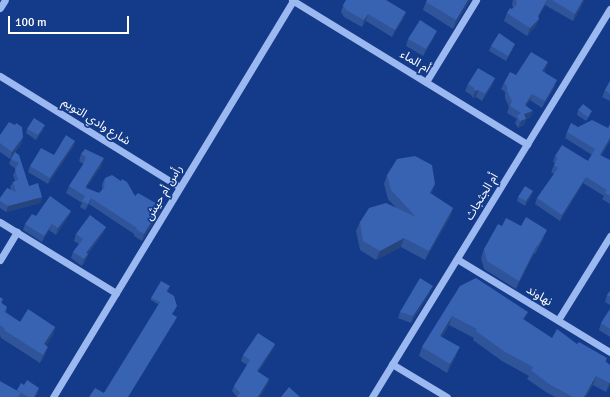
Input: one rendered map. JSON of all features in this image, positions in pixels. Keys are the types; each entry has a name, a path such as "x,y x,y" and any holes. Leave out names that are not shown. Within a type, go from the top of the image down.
{"street":[{"path":"0,8 5,0"},
{"name":"أم الماء","path":"292,0 527,144"},
{"name":"رأس أم حيش","path":"53,397 292,0"},
{"path":"426,82 476,0"},
{"name":"أم الجثجاث","path":"372,397 610,9"},
{"name":"شارع وادي التويم","path":"0,76 180,187"},
{"path":"0,222 116,293"},
{"path":"0,260 17,232"},
{"path":"558,320 610,236"},
{"name":"نهاوند","path":"457,259 610,352"},
{"path":"392,364 448,397"}],"building":[{"path":"346,0 386,0 406,12 395,30 368,14 364,20 346,10 343,5"},
{"path":"427,0 468,0 456,20 426,2"},
{"path":"516,0 547,0 538,16 539,19 530,28 507,13 510,8 512,9 517,4"},
{"path":"552,0 583,0 575,14"},
{"path":"420,20 437,31 426,49 408,39"},
{"path":"499,33 515,44 508,56 491,46"},
{"path":"531,52 548,62 542,71 557,80 545,101 532,94 525,105 533,111 524,114 526,119 520,121 517,116 521,113 510,106 512,101 507,91 507,86 504,83 510,72 516,75"},
{"path":"478,68 495,78 485,94 478,90 475,91 474,88 468,84"},
{"path":"610,81 610,94 605,90"},
{"path":"583,104 592,111 588,117 578,110"},
{"path":"34,118 45,125 38,135 27,129"},
{"path":"592,120 608,128 610,124 610,138 600,155 610,160 610,196 605,193 607,190 586,177 562,215 537,198 558,168 554,165 557,160 557,157 555,156 562,145 588,161 595,149 567,132 571,123 578,127"},
{"path":"9,122 15,125 16,123 22,127 23,137 12,152 0,143 0,135"},
{"path":"66,135 75,141 50,178 30,166 41,148 54,155"},
{"path":"85,149 104,158 86,188 99,193 104,188 105,178 112,175 121,181 122,179 127,182 135,196 138,193 161,206 144,234 91,198 88,204 82,201 85,196 69,186 83,165 86,157 81,154"},
{"path":"15,152 19,155 29,186 38,183 42,197 8,206 0,201 0,198 7,188 16,192 13,182 18,180 15,169 19,163 11,159"},
{"path":"415,156 432,165 435,184 430,193 453,208 429,251 404,238 380,251 363,241 360,222 369,208 386,203 416,217 391,190 387,175 397,159"},
{"path":"525,186 533,191 526,201 518,197"},
{"path":"50,196 71,211 58,228 52,224 44,236 25,224 32,214 36,216"},
{"path":"90,215 106,227 86,253 88,254 84,259 73,252 83,239 76,234"},
{"path":"526,217 547,230 538,246 537,245 519,281 487,261 484,249 498,224 502,226 506,218 521,226"},
{"path":"420,278 433,286 413,316 400,312"},
{"path":"476,278 528,312 523,319 552,338 557,329 577,344 579,342 607,358 605,361 610,365 610,382 609,383 596,376 584,397 573,397 549,384 531,370 533,367 505,352 476,331 477,329 452,316 440,336 460,347 450,364 422,347 460,286"},
{"path":"161,281 170,286 166,291 174,296 177,306 172,314 177,317 128,397 89,397 95,388 104,393 160,302 151,298"},
{"path":"0,297 3,299 1,303 7,307 4,312 20,322 28,309 55,327 44,344 48,347 43,355 4,330 5,329 0,325"},
{"path":"610,309 610,329 601,323"},
{"path":"258,333 275,344 257,371 269,379 258,397 237,397 240,393 234,386 250,360 243,355"},
{"path":"27,380 39,388 34,397 28,397 17,390 21,383 24,385"},
{"path":"0,381 21,393 18,397 0,397"},
{"path":"289,387 300,397 281,397"}]}
